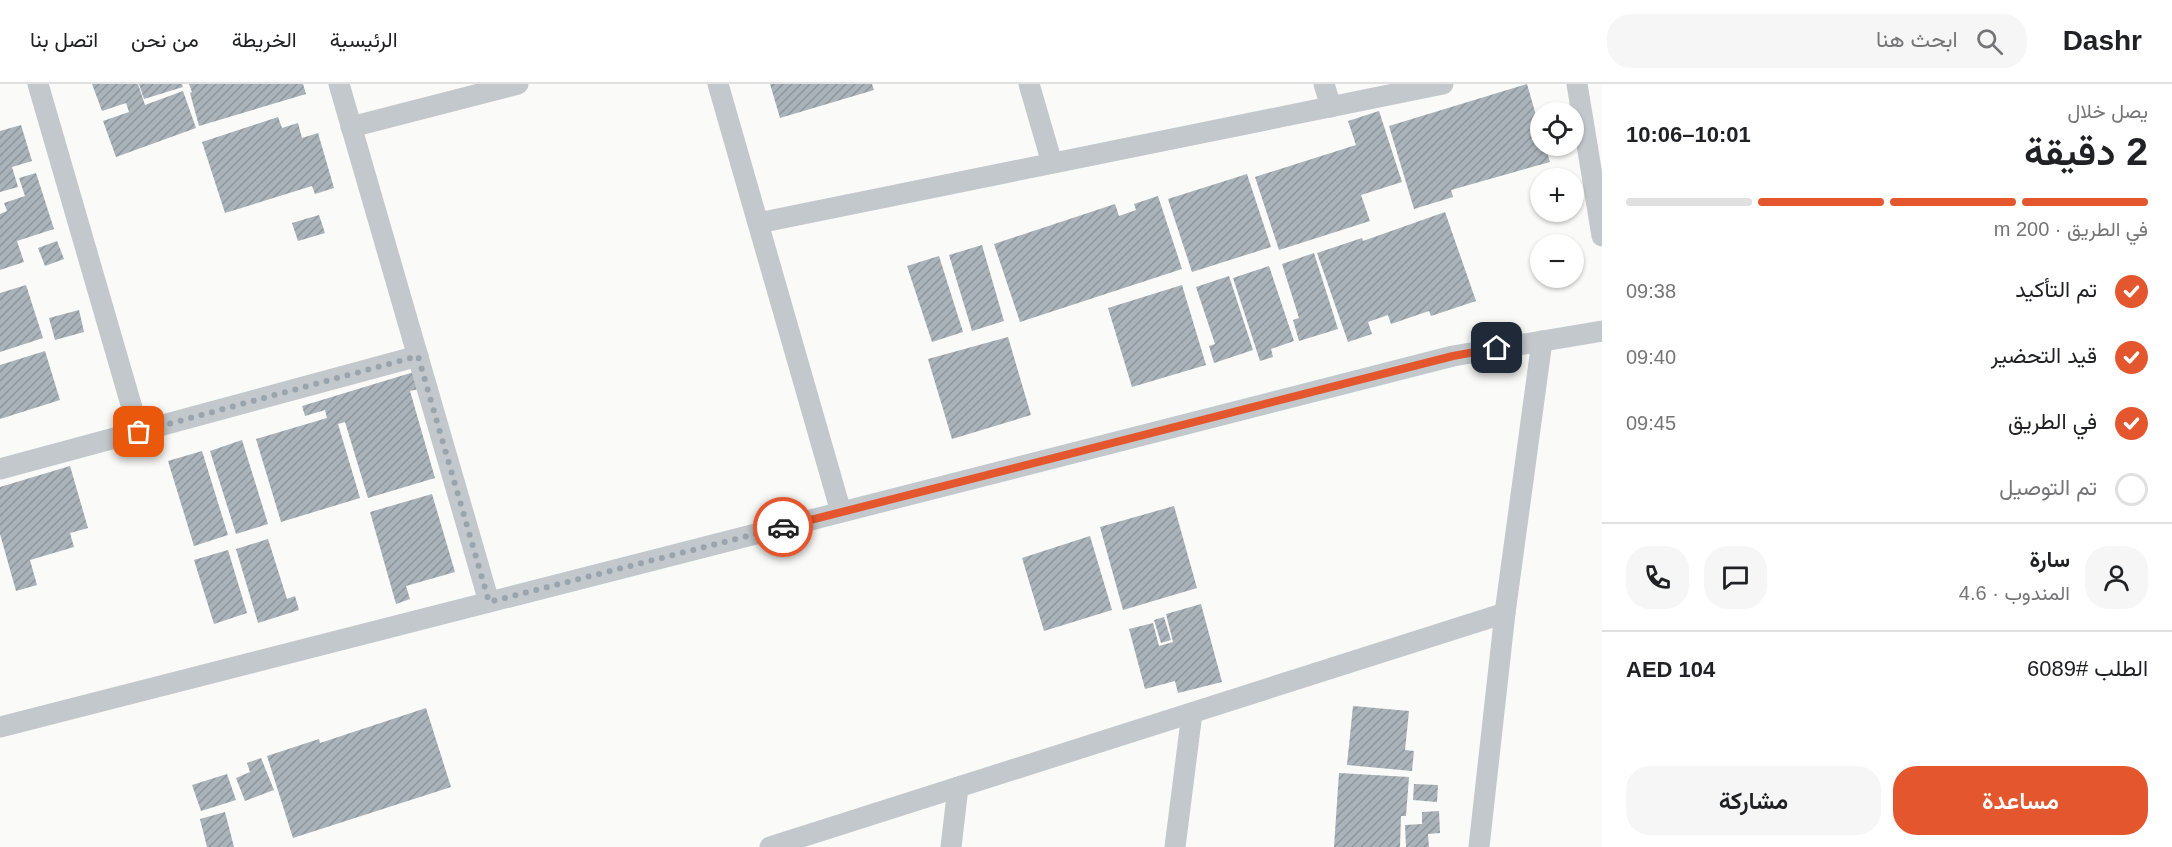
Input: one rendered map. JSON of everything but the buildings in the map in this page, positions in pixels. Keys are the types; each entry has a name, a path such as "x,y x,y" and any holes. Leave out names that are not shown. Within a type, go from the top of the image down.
{"street":[{"path":"38,84 139,432"},
{"path":"339,84 489,602"},
{"path":"351,127 518,84"},
{"path":"718,84 841,512"},
{"path":"1029,84 1052,163"},
{"path":"1324,84 1331,107"},
{"path":"758,223 1443,84"},
{"path":"1576,84 1602,236"},
{"path":"0,728 1453,356 1602,331"},
{"path":"1479,847 1505,613 1542,341"},
{"path":"0,469 418,356"},
{"path":"770,847 1505,613"},
{"path":"1175,847 1192,713"},
{"path":"951,847 958,787"}],"way so far":[{"path":"139,432 418,356 489,602 783,527"}],"route":[{"path":"783,527 1453,356 1497,348"}]}
